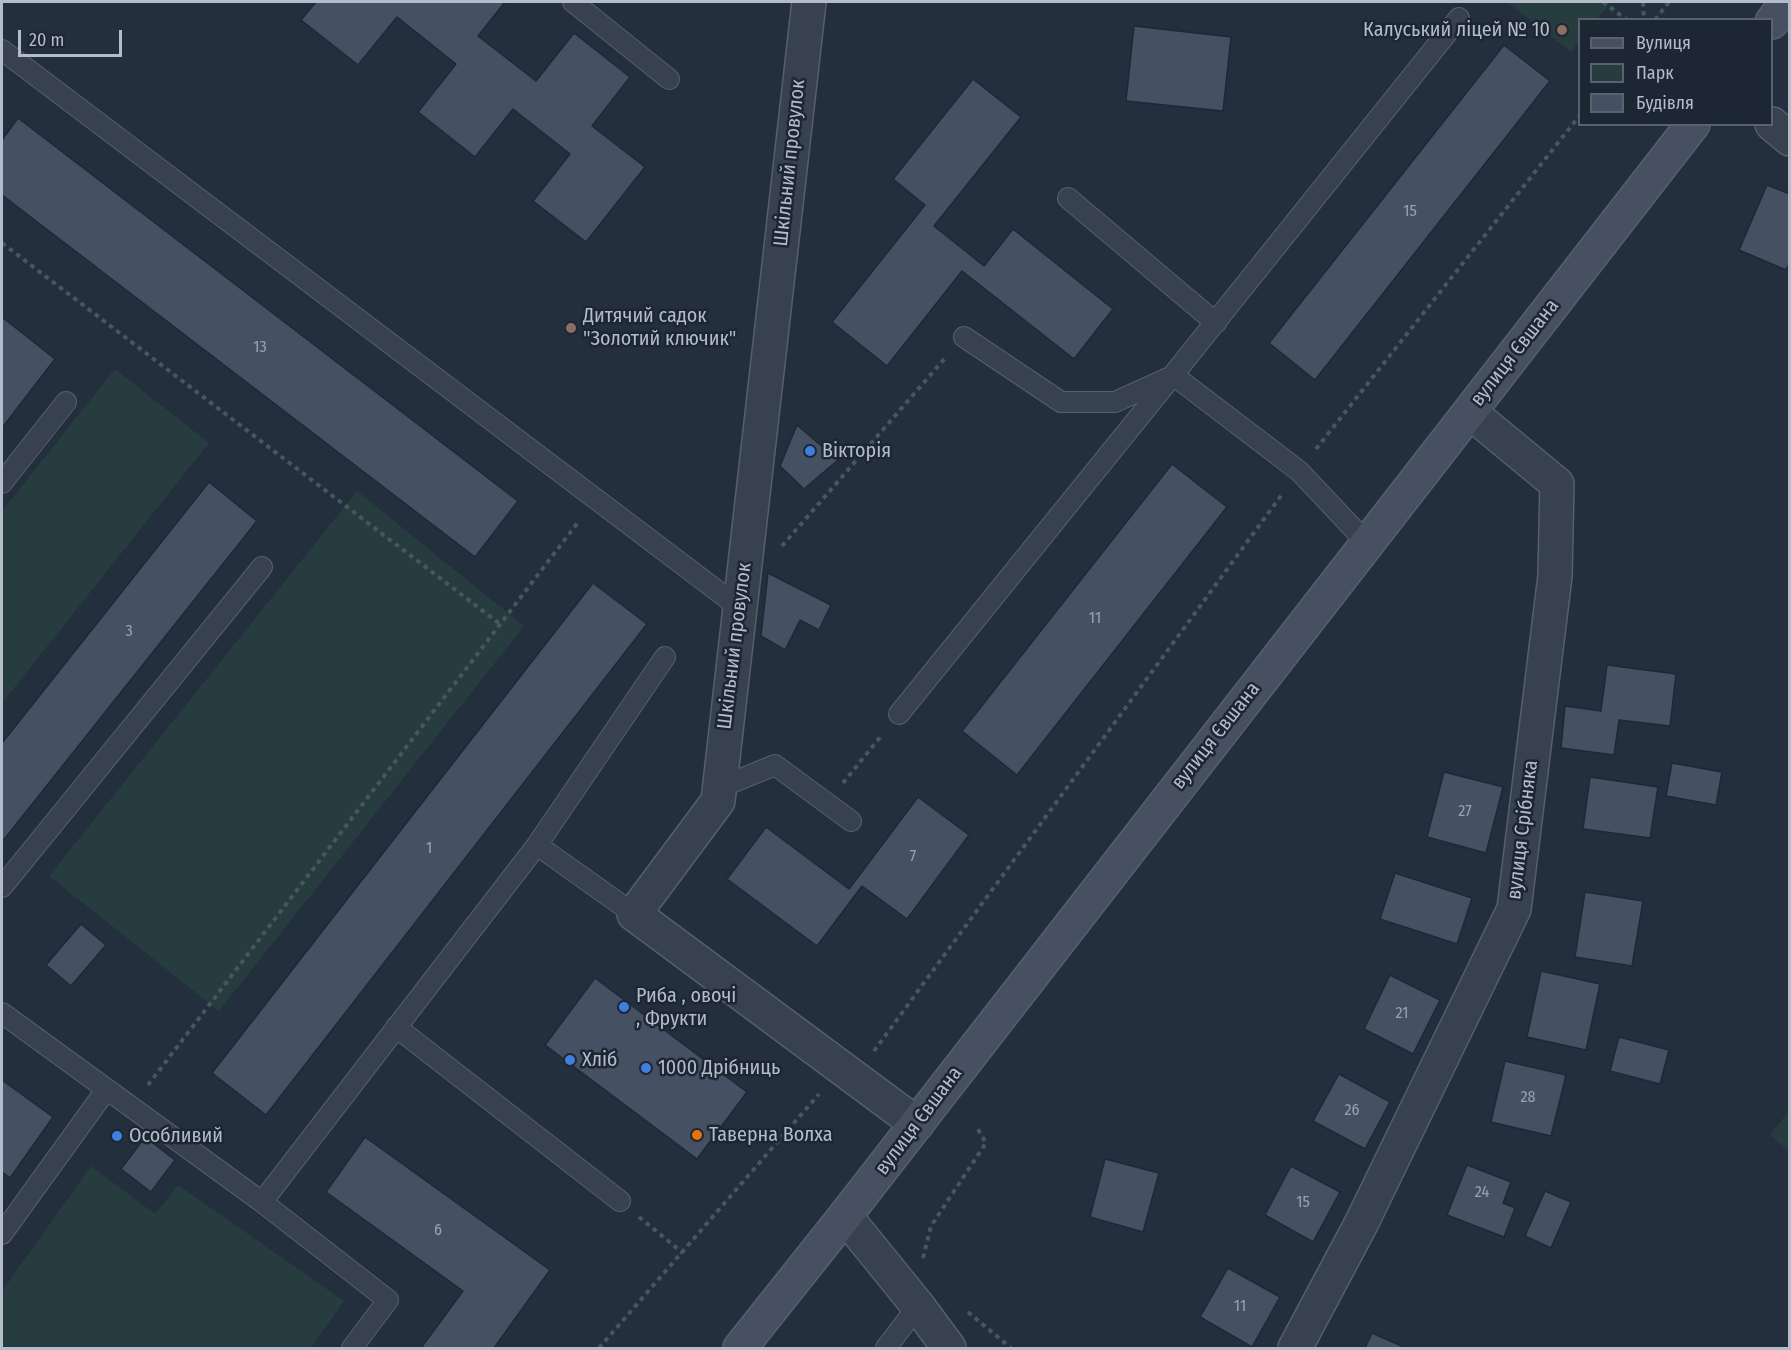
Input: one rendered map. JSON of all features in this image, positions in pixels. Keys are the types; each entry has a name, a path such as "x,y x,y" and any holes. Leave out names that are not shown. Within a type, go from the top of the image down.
{"main road":[{"path":"1773,21 1787,2"},
{"name":"вулиця Євшана","path":"740,1348 917,1124 1691,126"}],"street":[{"name":"Шкільний провулок","path":"634,914 718,801 808,2"},
{"path":"1773,125 1790,138"},
{"name":"вулиця Срібняка","path":"1296,1348 1361,1224 1514,909 1555,576 1557,484 1470,412"},
{"path":"634,914 917,1124"},
{"path":"845,1216 949,1348"}],"lane":[{"path":"573,2 669,79"},
{"path":"899,714 1216,323 1459,18"},
{"path":"2,50 740,608"},
{"path":"1068,198 1216,323"},
{"path":"964,337 1061,402 1115,402 1173,375"},
{"path":"1173,375 1299,471 1367,543"},
{"path":"2,483 66,402"},
{"path":"2,887 262,567"},
{"path":"262,1202 537,845 665,657"},
{"path":"719,789 775,765 851,821"},
{"path":"537,845 634,914"},
{"path":"2,1013 262,1202 388,1300 352,1348"},
{"path":"396,1027 620,1201"},
{"path":"2,1234 106,1090"},
{"path":"886,1348 918,1306"}],"path":[{"path":"1603,2 1624,18"},
{"path":"1643,2 1644,18"},
{"path":"1657,18 1669,2"},
{"path":"599,1348 842,1068 874,1051 1299,471 1578,118"},
{"path":"2,243 500,624"},
{"path":"777,552 964,337"},
{"path":"131,1108 596,499"},
{"path":"826,803 899,714"},
{"path":"922,1259 931,1226 986,1143 976,1126"},
{"path":"620,1201 683,1253"},
{"path":"961,1306 1011,1348"}],"green space":[{"name":"Калуський ліцей № 10","path":"1507,2 1611,2 1598,18 1578,18 1578,42 1571,52"},
{"path":"115,369 209,443 2,703 2,511"},
{"path":"357,491 524,626 219,1011 49,876"},
{"path":"1789,1111 1789,1151 1770,1135"},
{"path":"91,1166 155,1214 178,1185 344,1301 311,1348 2,1348 2,1291"}],"building":[{"path":"316,2 505,2 478,36 536,81 574,33 630,77 592,126 645,167 586,242 533,201 570,154 513,109 475,157 418,112 456,64 397,17 358,65 301,20"},
{"path":"1134,26 1231,37 1223,111 1126,101"},
{"path":"1504,45 1550,81 1315,380 1269,343"},
{"path":"973,79 1021,117 934,226 984,266 1013,229 1113,309 1074,359 962,271 887,366 832,322 925,205 893,179"},
{"path":"18,118 518,501 475,557 2,195 2,140"},
{"path":"1767,185 1790,194 1790,262 1786,270 1739,250"},
{"path":"2,317 55,359 2,428"},
{"path":"797,425 838,460 804,489 780,466"},
{"path":"1172,464 1227,507 1017,775 962,731"},
{"path":"209,482 257,521 2,842 2,743"},
{"path":"768,573 831,605 819,630 800,620 785,650 761,636"},
{"path":"593,583 647,624 266,1115 212,1073"},
{"path":"1607,665 1676,674 1670,726 1619,720 1614,755 1561,748 1565,706 1601,711"},
{"path":"1672,763 1722,772 1716,805 1666,796"},
{"path":"1444,772 1503,787 1486,853 1427,837"},
{"path":"1590,777 1658,787 1650,838 1583,829"},
{"path":"918,797 969,835 907,919 862,886 817,946 727,879 766,827 849,889"},
{"path":"1395,873 1472,898 1457,944 1380,919"},
{"path":"1585,892 1643,901 1632,966 1575,957"},
{"path":"81,924 106,945 71,986 46,965"},
{"path":"1541,971 1600,984 1586,1050 1527,1037"},
{"path":"1390,975 1440,1000 1413,1054 1364,1029"},
{"name":"1000 Дрібниць","path":"595,978 747,1092 697,1159 545,1045"},
{"path":"1619,1037 1669,1050 1660,1084 1610,1071"},
{"path":"1505,1061 1566,1075 1551,1136 1491,1122"},
{"path":"1339,1074 1390,1102 1365,1149 1313,1121"},
{"path":"2,1080 53,1117 10,1178 2,1172"},
{"path":"145,1137 175,1160 151,1192 121,1169"},
{"path":"365,1137 550,1270 494,1348 421,1348 463,1291 326,1192"},
{"path":"1105,1159 1159,1173 1143,1232 1090,1217"},
{"path":"1467,1165 1511,1182 1503,1203 1515,1208 1504,1237 1447,1215"},
{"path":"1291,1166 1340,1192 1313,1242 1265,1215"},
{"path":"1545,1191 1571,1202 1551,1248 1525,1236"},
{"path":"1228,1268 1280,1297 1252,1347 1200,1317"},
{"path":"1372,1333 1406,1348 1365,1348"}],"place":[{"name":"Калуський ліцей № 10","path":"1562,30"},
{"name":"Дитячий садок \"Золотий ключик\"","path":"571,328"},
{"name":"Вікторія","path":"810,451"},
{"name":"Риба , овочі , Фрукти","path":"624,1007"},
{"name":"Хліб","path":"570,1060"},
{"name":"1000 Дрібниць","path":"646,1068"},
{"name":"Таверна Волха","path":"697,1135"},
{"name":"Особливий","path":"117,1136"}]}
